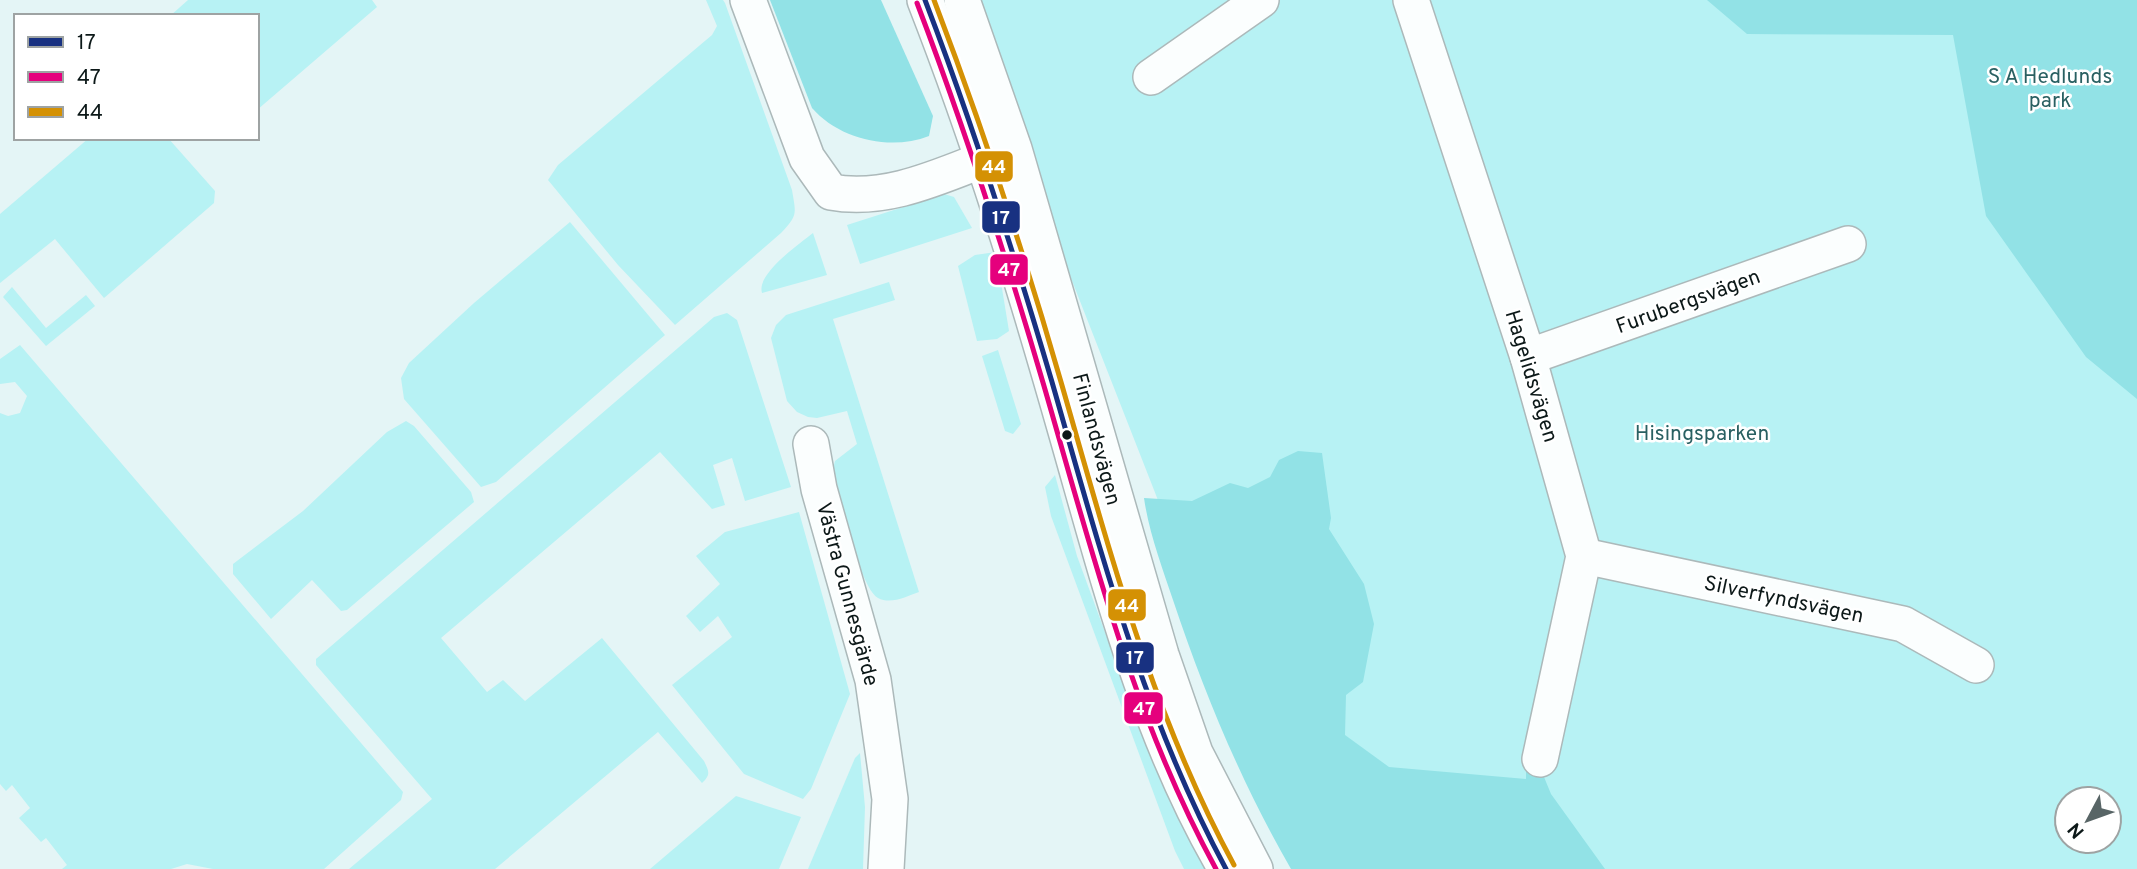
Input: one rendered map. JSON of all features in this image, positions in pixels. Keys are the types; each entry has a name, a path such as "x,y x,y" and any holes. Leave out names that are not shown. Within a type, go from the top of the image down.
{"street":[{"path":"748,0 807,158 831,192 850,196 880,193 985,159"},
{"name":"Finlandsvägen","path":"925,0 985,159 1137,669 1168,753 1226,869"},
{"name":"Finlandsvägen","path":"962,0 1014,149 1161,655 1195,753 1255,869"},
{"path":"1151,77 1261,0"},
{"name":"Hagelidsvägen","path":"1411,0 1528,357 1584,556 1540,759"},
{"name":"Furubergsvägen","path":"1528,357 1848,244"},
{"name":"Västra Gunnesgärde","path":"811,444 819,489 873,680 890,799 886,869"},
{"name":"Silverfyndsvägen","path":"1584,556 1903,624 1976,665"}],"green space":[{"path":"188,0 372,0 377,7 259,108 259,14 172,14"},
{"path":"706,0 723,0 725,3 792,190 794,214 781,233 675,325 618,265 548,180 558,165 712,35 717,26"},
{"path":"770,0 881,0 933,116 929,136 899,142 867,140 851,135 824,119 812,108"},
{"name":"Hisingsparken","path":"962,0 2137,0 2137,869 1338,869 1212,638"},
{"name":"S A Hedlunds park","path":"1707,0 2137,0 2137,399 2086,357 1986,216 1953,35 1747,34"},
{"path":"87,140 170,140 215,191 214,203 104,298 55,239 0,283 0,214"},
{"path":"944,194 954,197 972,228 860,264 847,225"},
{"path":"570,222 665,335 496,482 481,487 404,399 401,378 409,363 474,303"},
{"path":"813,233 827,275 762,293 765,277 789,252"},
{"path":"996,252 1009,331 997,339 977,341 958,266 975,255"},
{"path":"889,282 895,300 833,319 919,592 888,601 878,598 871,591 864,577 832,473 835,461 857,444 847,411 817,418 797,412 787,401 771,338 776,325 786,315"},
{"path":"12,287 46,328 86,295 95,306 46,346 3,297"},
{"path":"727,313 737,320 791,487 745,501 732,458 713,465 725,505 712,509 660,452 441,638 487,692 503,680 525,701 602,638 704,761 708,770 707,778 702,783 658,732 495,869 349,869 432,799 316,665 316,659 714,317"},
{"path":"20,345 403,792 401,800 324,869 213,869 187,864 171,869 62,869 67,865 46,838 41,842 19,818 30,808 12,785 6,791 0,784 0,413 8,416 20,413 27,396 15,382 0,384 0,359"},
{"path":"998,350 1021,424 1013,434 1005,431 982,356"},
{"path":"406,421 414,426 471,492 474,502 347,610 341,611 312,580 271,619 233,574 233,564 303,511 387,432"},
{"path":"1298,451 1322,453 1331,518 1329,529 1364,584 1374,624 1363,682 1346,695 1345,735 1389,767 1526,779 1526,771 1536,771 1544,777 1551,794 1605,869 1291,869 1240,771 1211,704 1160,562 1144,498 1192,501 1230,483 1248,488 1270,477 1279,460"},
{"path":"1055,475 1077,556 1131,703 1211,869 1184,869 1175,851 1051,516 1045,487"},
{"path":"799,512 850,694 811,789 803,799 744,774 672,685 732,637 718,616 700,632 686,616 720,584 696,556 725,532"},
{"path":"860,753 865,807 863,869 808,869 855,758"},
{"path":"736,796 801,817 779,869 650,869"}],"transit line":[{"name":"17","path":"925,0 1008,237 1106,569 1147,691 1197,811 1226,869"},
{"name":"44","path":"934,0 986,142 1017,238 1115,567 1155,689 1205,807 1234,865"},
{"name":"47","path":"917,3 1000,241 1098,571 1138,693 1161,753 1216,869"}]}
